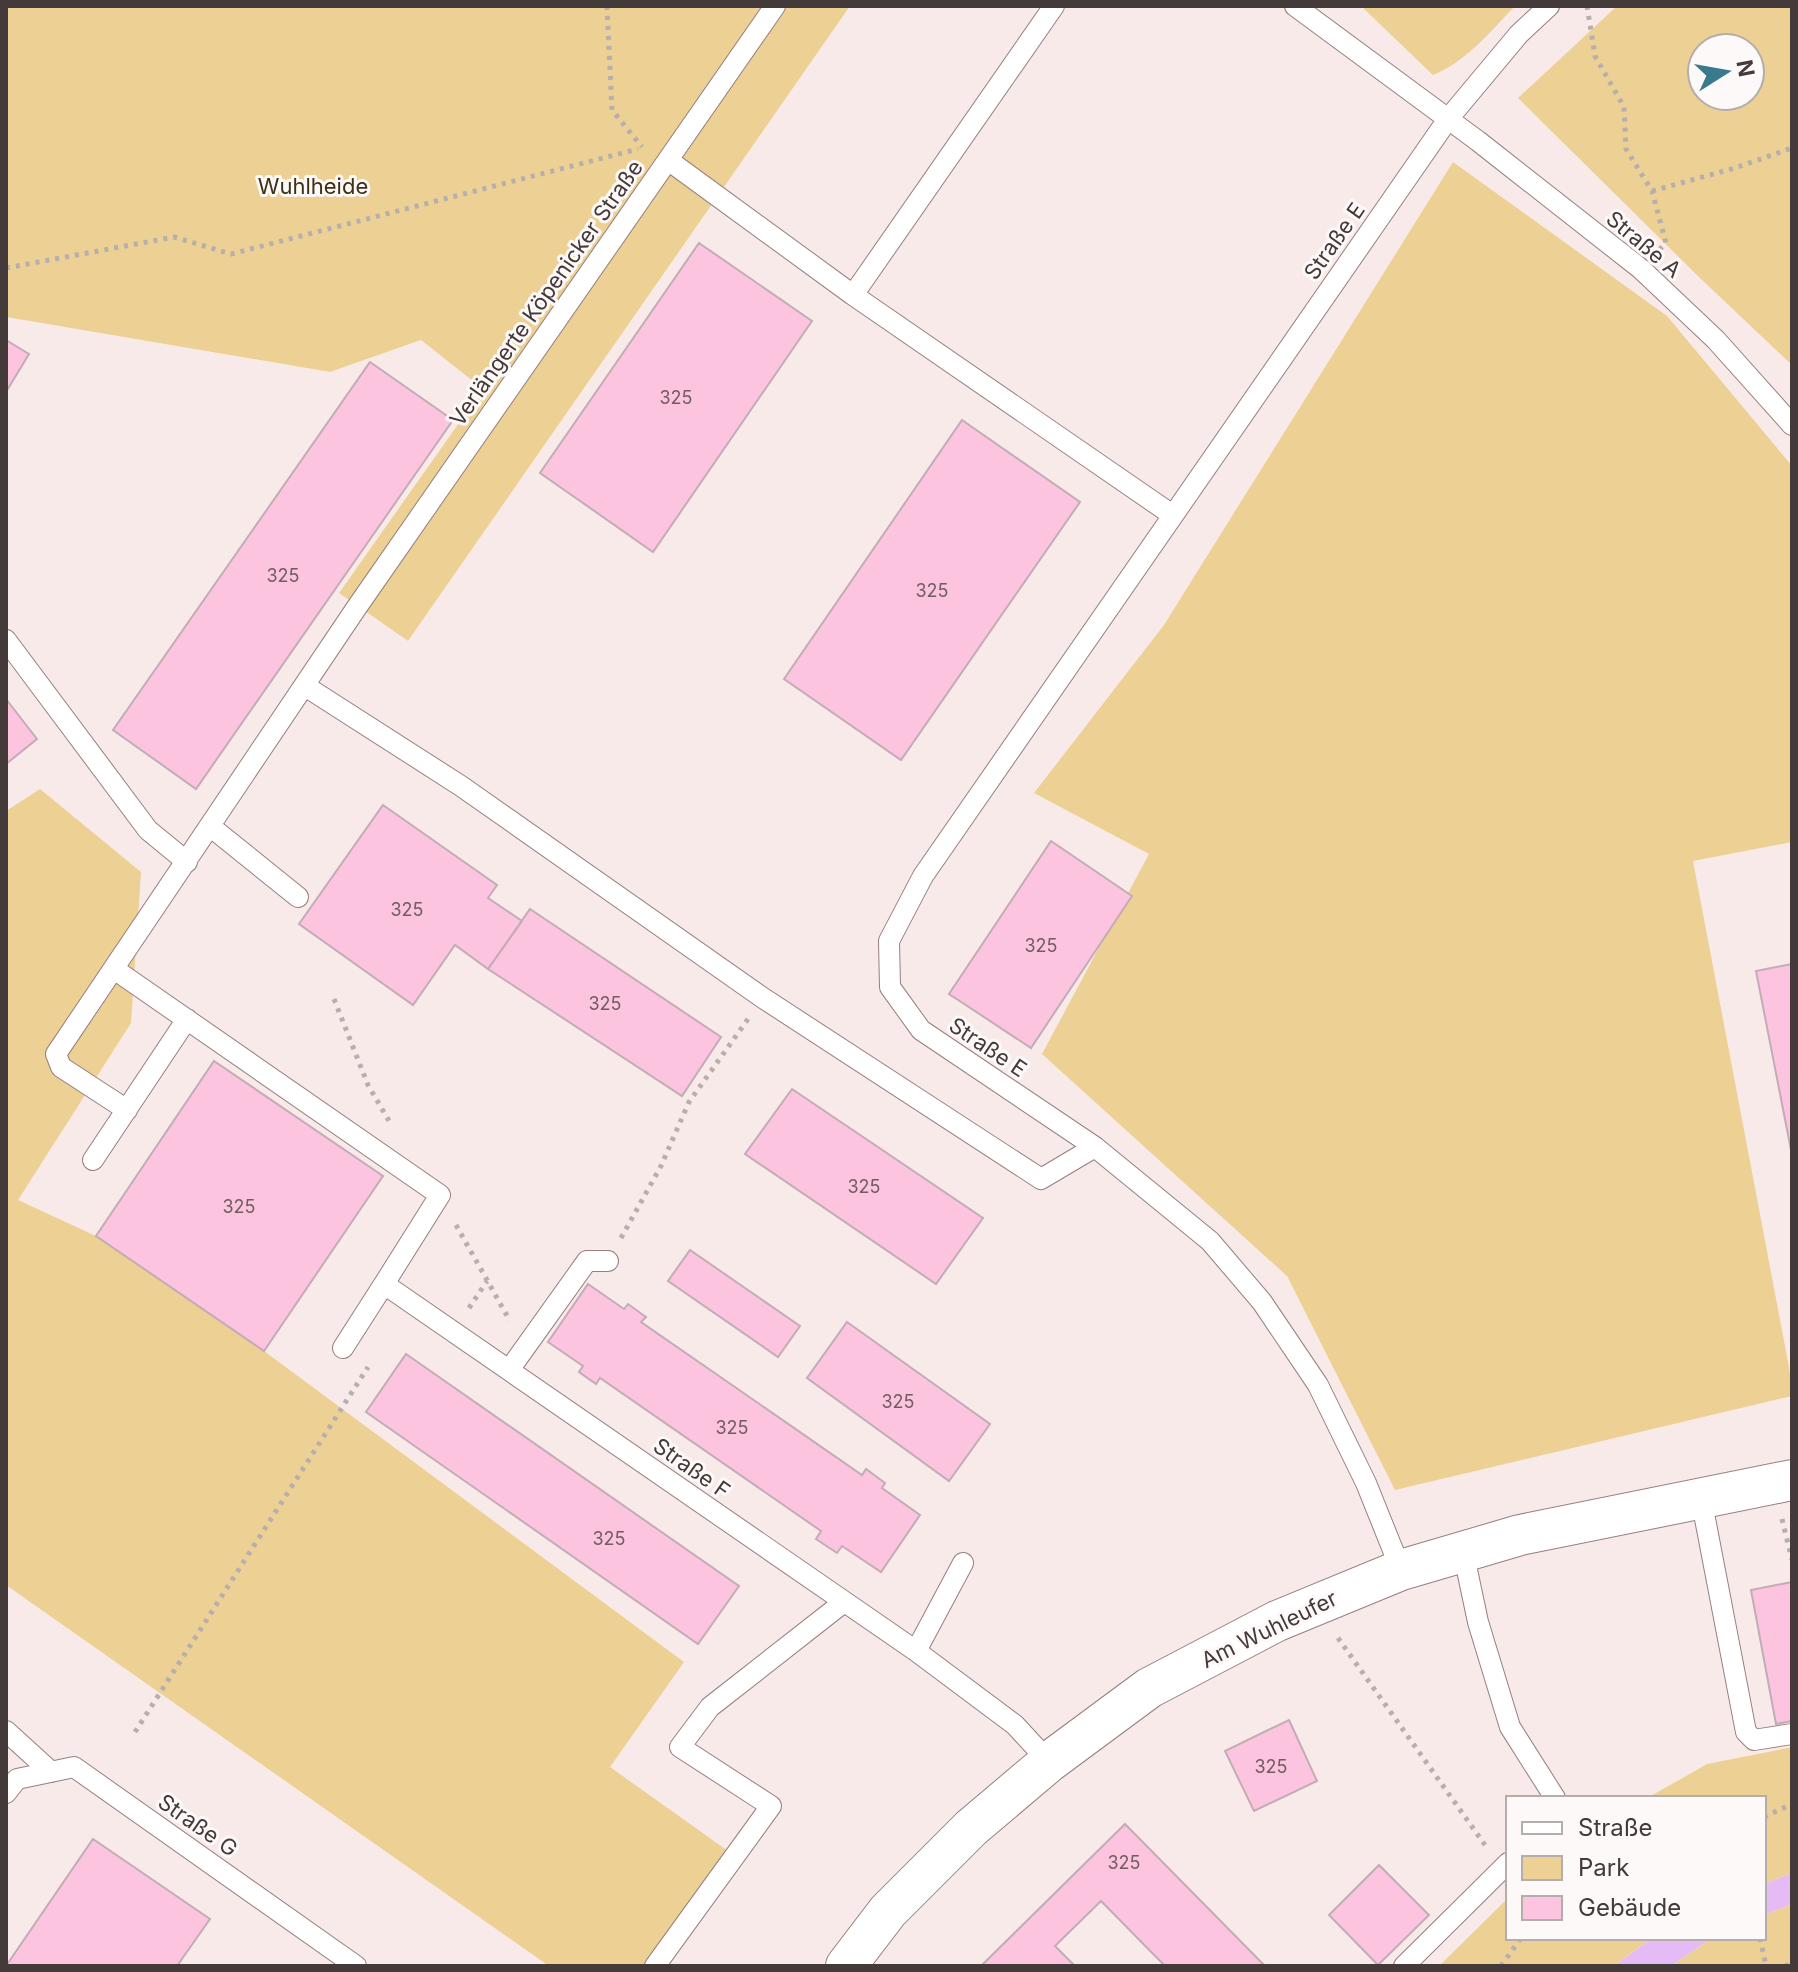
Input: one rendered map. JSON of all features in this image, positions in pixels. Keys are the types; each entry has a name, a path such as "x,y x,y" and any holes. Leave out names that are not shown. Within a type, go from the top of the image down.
{"street":[{"name":"Am Wuhleufer","path":"846,1966 888,1911 971,1828 1049,1762 1149,1688 1277,1621 1401,1570 1520,1535 1792,1480"}],"lane":[{"name":"Verlängerte Köpenicker Straße","path":"127,1110 61,1067 56,1054 357,607 775,6"},
{"path":"853,295 1054,6"},
{"name":"Straße A","path":"1295,6 1448,119 1641,269 1716,340 1792,425"},
{"name":"Straße E","path":"1401,1570 1366,1483 1318,1385 1262,1302 1210,1241 1095,1147 921,1030 890,987 889,941 923,876 1171,514 1448,119 1519,34 1549,6"},
{"path":"668,160 853,295 1171,514"},
{"path":"6,640 148,830 187,862"},
{"path":"305,686 461,786 763,998 1041,1179 1095,1147"},
{"path":"211,827 298,897"},
{"path":"114,969 440,1195 343,1348"},
{"path":"93,1160 187,1019"},
{"path":"509,1370 587,1261 608,1261"},
{"name":"Straße F","path":"384,1284 916,1651 1015,1725 1049,1762"},
{"path":"1701,1498 1746,1732 1754,1740 1792,1734"},
{"path":"1463,1551 1478,1622 1510,1727 1554,1796"},
{"path":"916,1651 963,1563"},
{"path":"655,1966 771,1806 680,1747 710,1707 844,1602"},
{"path":"6,1731 51,1772"},
{"name":"Straße G","path":"6,1793 17,1779 74,1767 356,1966"},
{"path":"1404,1966 1505,1866"}],"path":[{"path":"607,6 612,110 642,148 668,160"},
{"path":"1587,6 1595,56 1624,107 1626,149 1652,191 1666,243 1641,269"},
{"path":"6,268 174,237 231,254 642,148"},
{"path":"1652,191 1792,148"},
{"path":"608,1261 661,1166 689,1102 763,998"},
{"path":"334,999 368,1085 397,1134"},
{"path":"440,1195 524,1346"},
{"path":"135,1732 375,1356"},
{"path":"1782,1519 1792,1560"},
{"path":"1337,1637 1505,1866"},
{"path":"1766,1816 1792,1804"},
{"path":"1501,1966 1520,1940"},
{"path":"1761,1940 1766,1966"},
{"path":"1785,1966 1792,1963"}],"shaded area":[{"path":"850,6 1792,6 1792,1747 1707,1764 1651,1796 1506,1796 1506,1900 1439,1966 6,1966 6,1218 40,790 6,811 6,317 330,372 421,340 484,389 339,593 408,641"},
{"path":"1792,1873 1792,1904 1766,1914 1766,1883"},
{"path":"1649,1940 1709,1940 1671,1966 1614,1966"}],"green space":[{"name":"Wuhlheide","path":"6,6 850,6 408,641 339,593 483,389 421,340 330,372 6,317"},
{"path":"1361,6 1515,6 1467,54 1433,75"},
{"path":"1617,6 1792,6 1792,365 1518,98"},
{"path":"1453,162 1667,316 1792,466 1792,842 1693,861 1792,1396 1395,1490 1287,1276 1042,1054 1149,854 1034,793 1164,625"},
{"path":"40,789 141,872 131,1023 18,1200 96,1236 264,1351 684,1662 610,1767 735,1856 655,1966 549,1966 6,1585 6,811"},
{"path":"1792,1747 1792,1873 1766,1883 1766,1796 1651,1796 1707,1764"},
{"path":"1506,1900 1506,1940 1649,1940 1614,1966 1439,1966"},
{"path":"1792,1904 1792,1966 1671,1966 1709,1940 1766,1940 1766,1914"}],"building":[{"path":"699,243 812,321 653,552 540,473"},
{"path":"6,340 29,354 6,392"},
{"path":"370,362 453,420 196,789 113,730"},
{"path":"962,420 1080,502 901,760 784,679"},
{"path":"6,699 37,739 6,764"},
{"path":"383,805 497,885 488,898 522,921 488,969 455,945 413,1005 299,924"},
{"path":"1051,841 1132,896 1031,1048 949,994"},
{"path":"530,909 721,1037 682,1096 488,969"},
{"path":"1792,964 1792,1155 1756,971"},
{"path":"214,1061 383,1176 264,1351 96,1236"},
{"path":"792,1089 983,1218 936,1284 745,1154"},
{"path":"690,1250 800,1326 778,1357 668,1281"},
{"path":"588,1284 624,1309 628,1304 646,1317 641,1322 862,1475 866,1469 885,1483 882,1488 920,1515 881,1572 842,1546 837,1553 816,1539 821,1531 600,1378 596,1384 579,1372 583,1366 548,1342"},
{"path":"847,1322 990,1424 949,1481 807,1378"},
{"path":"406,1354 739,1586 698,1644 366,1412"},
{"path":"1792,1582 1792,1721 1776,1724 1751,1590"},
{"path":"1289,1720 1317,1781 1254,1811 1225,1751"},
{"path":"1125,1824 1265,1966 1165,1966 1101,1901 1055,1946 1075,1966 981,1966"},
{"path":"93,1839 210,1919 177,1966 6,1966"},
{"path":"1379,1865 1429,1915 1378,1965 1329,1915"}]}
